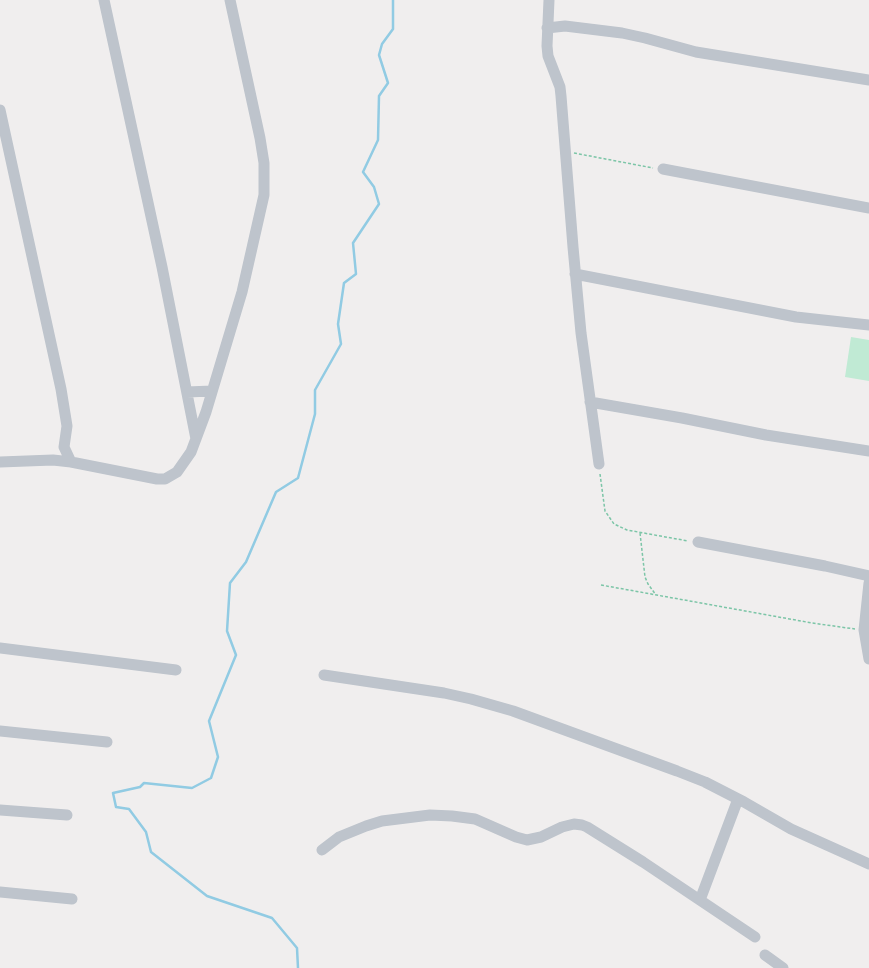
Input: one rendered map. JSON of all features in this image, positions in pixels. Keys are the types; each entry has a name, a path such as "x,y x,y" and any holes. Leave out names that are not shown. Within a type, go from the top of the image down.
{"street":[{"path":"104,0 162,267 196,439"},
{"path":"0,462 54,460 72,462 157,479 165,479 171,477 180,468 191,452 206,412 243,285 262,208 265,179 260,138 230,0"},
{"path":"549,0 547,28 548,56 560,88 581,333 599,464"},
{"path":"547,28 565,26 622,33 696,52 869,80"},
{"path":"0,110 65,408 67,426 64,447 54,460"},
{"path":"663,169 869,208"},
{"path":"575,274 796,317 869,325"},
{"path":"186,392 212,391"},
{"path":"590,402 682,418 766,435 869,451"},
{"path":"64,447 72,462"},
{"path":"698,542 825,566 869,576"},
{"path":"869,583 864,630 869,659"},
{"path":"0,648 176,670"},
{"path":"324,675 429,690 490,704 677,771 738,799 791,829 869,864"},
{"path":"0,731 107,742"},
{"path":"700,900 738,799"},
{"path":"0,810 67,815"},
{"path":"322,850 339,837 366,826 382,821 430,815 475,819 516,837 527,840 541,837 562,827 574,824 582,825 643,862 755,937"},
{"path":"0,892 72,899"},
{"path":"765,955 782,968"}],"path":[{"path":"565,150 584,156 663,169"},
{"path":"599,464 605,511 609,519 620,528 640,533 698,542"},
{"path":"640,533 645,577 656,595"},
{"path":"601,585 812,623 833,624 864,630"}],"green space":[{"path":"851,337 869,340 869,381 845,377"}],"waterway":[{"path":"298,968 297,948 272,918 207,896 151,852 146,832 129,809 116,807 113,793 140,787 144,783 192,788 211,778 218,757 209,721 236,655 227,631 230,583 246,562 276,492 298,478 315,414 315,390 341,344 338,324 344,283 356,274 353,243 379,204 374,187 363,172 378,140 379,96 388,83 379,55 382,44 393,29 393,0"}]}
